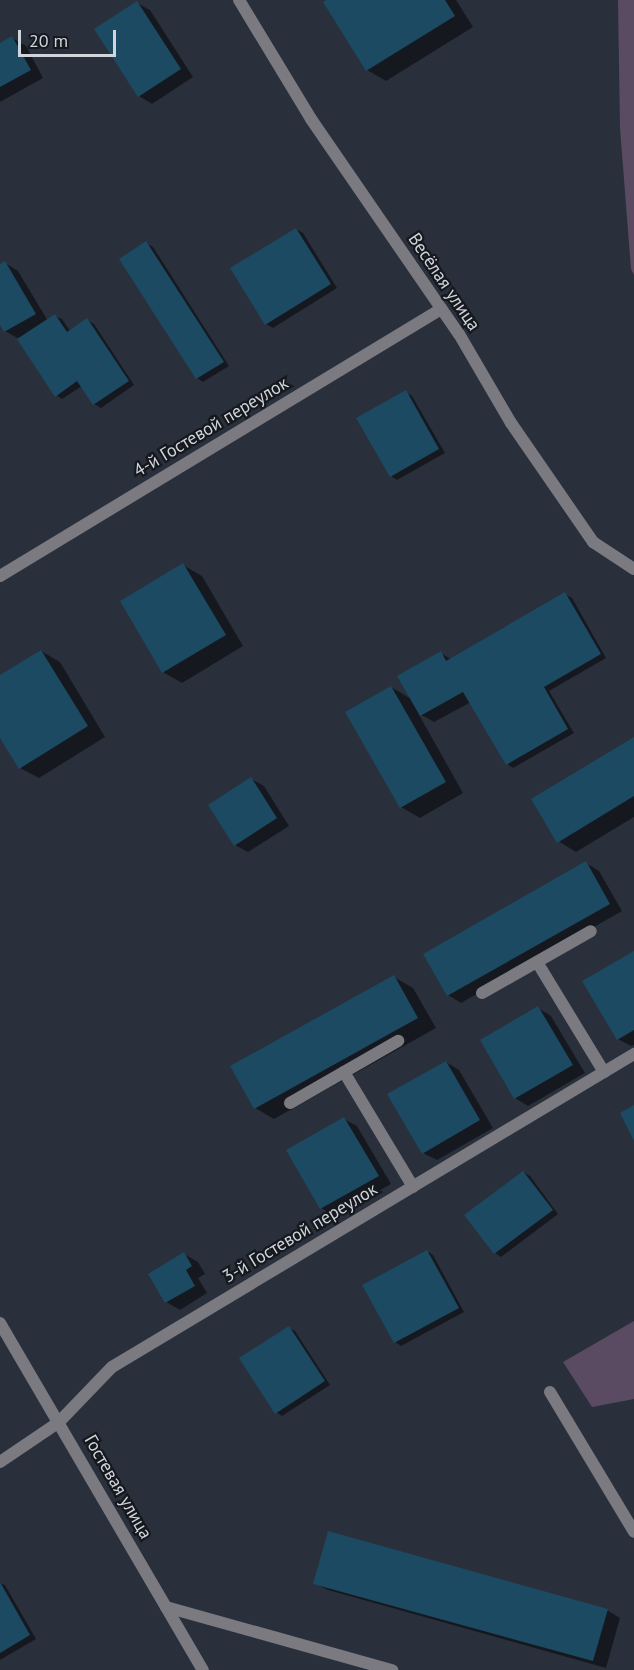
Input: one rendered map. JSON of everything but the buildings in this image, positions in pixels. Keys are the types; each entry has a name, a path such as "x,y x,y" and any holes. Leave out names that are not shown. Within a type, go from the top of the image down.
{"street":[{"name":"Весёлая улица","path":"239,0 311,119 441,309 511,423 592,542 634,569"},
{"name":"4-й Гостевой переулок","path":"0,576 441,309"},
{"path":"482,993 591,931"},
{"path":"537,962 604,1072"},
{"path":"290,1103 398,1041"},
{"name":"3-й Гостевой переулок","path":"0,1462 59,1422 112,1367 634,1054"},
{"path":"344,1072 413,1187"},
{"name":"Гостевая улица","path":"0,1323 203,1670"},
{"path":"550,1392 634,1532"},
{"path":"166,1607 392,1670"}],"shaded area":[{"path":"618,0 634,0 634,275 631,269 620,128"},
{"path":"634,1321 634,1399 592,1407 563,1362"}]}
